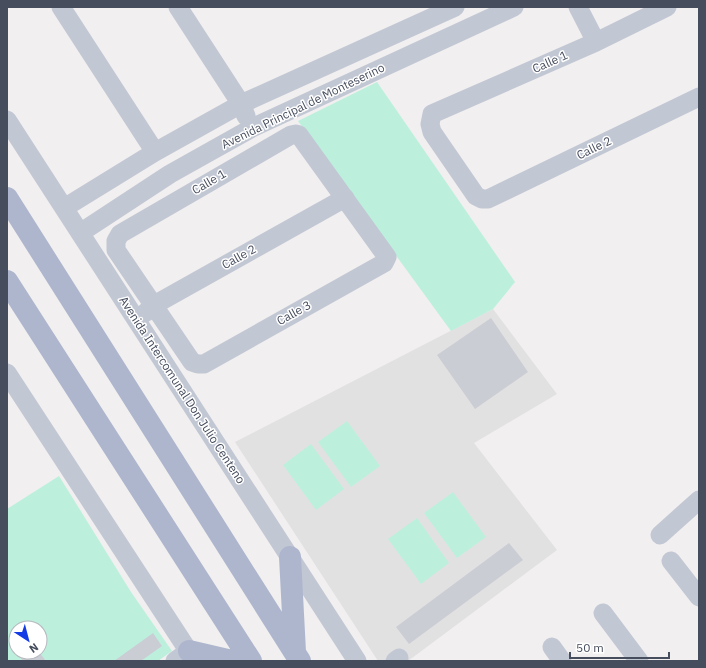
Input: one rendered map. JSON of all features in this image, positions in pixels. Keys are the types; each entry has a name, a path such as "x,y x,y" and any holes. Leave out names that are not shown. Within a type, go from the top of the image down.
{"main road":[{"path":"7,198 298,657"},
{"path":"7,281 251,661"},
{"path":"290,557 298,657"},
{"path":"186,658 232,661"}],"street":[{"path":"61,7 155,152"},
{"path":"178,7 241,104 252,128"},
{"name":"Avenida Principal de Monteserino","path":"64,208 155,152 241,104 455,7"},
{"name":"Avenida Principal de Monteserino","path":"80,233 170,174 252,128 514,7"},
{"path":"578,7 596,42"},
{"name":"Calle 1","path":"488,199 482,199 476,196 432,132 430,124 432,114 596,42 667,7"},
{"name":"Calle 2","path":"488,199 699,97"},
{"name":"Avenida Intercomunal Don Julio Centeno","path":"7,120 357,661"},
{"name":"Calle 1","path":"154,305 116,250 116,242 120,234 291,135 299,135 345,198"},
{"name":"Calle 2","path":"137,320 154,305 345,198"},
{"name":"Calle 3","path":"154,305 192,362 204,364 384,263 387,256 345,198"},
{"path":"7,373 186,658"},
{"path":"660,535 699,500"},
{"path":"670,561 699,597"},
{"path":"603,613 639,661"}],"shaded area":[{"path":"493,309 557,394 474,443 557,550 408,661 378,661 235,442"}],"green space":[{"path":"377,82 515,282 493,309 451,331 298,121"},
{"path":"347,421 380,466 351,487 318,442"},
{"path":"311,444 344,489 316,510 283,465"},
{"path":"59,476 131,592 172,651 158,661 7,661 7,509"},
{"path":"453,492 486,537 457,558 424,513"},
{"path":"417,518 449,563 421,584 388,539"}],"building":[{"path":"491,318 528,372 475,409 437,355"},
{"path":"509,543 523,560 409,644 396,627"},
{"path":"153,633 162,646 141,661 114,661"},
{"path":"22,660 46,661 23,661"}]}
